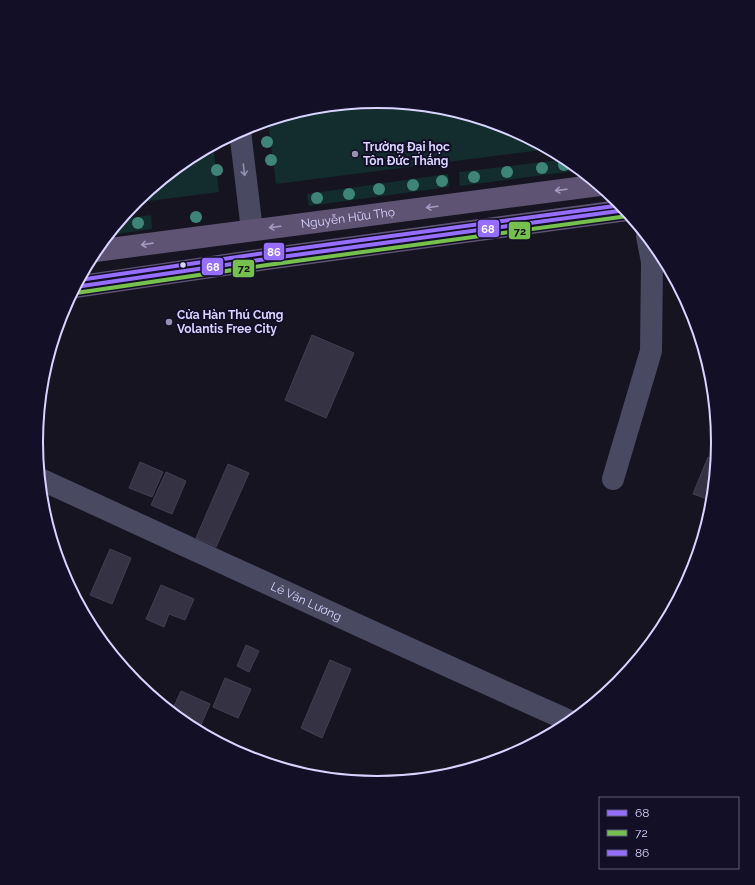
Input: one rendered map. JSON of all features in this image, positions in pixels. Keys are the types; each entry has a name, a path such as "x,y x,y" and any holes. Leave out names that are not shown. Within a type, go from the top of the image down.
{"main road":[{"name":"Nguyễn Hữu Thọ","path":"104,250 592,186"},
{"path":"82,286 619,211"}],"street":[{"path":"241,137 252,230"},
{"path":"613,479 651,351 652,262 649,248"},
{"name":"Lê Văn Lương","path":"46,483 566,719"}],"green space":[{"name":"Trường Đại học Tôn Đức Thắng","path":"378,108 443,114 464,119 506,133 540,150 276,184 269,126 312,114 334,111"},
{"path":"214,151 219,192 146,201 174,177"},
{"path":"557,160 573,171 460,186 459,172"},
{"path":"448,174 449,187 309,206 307,194"},
{"path":"151,215 152,229 116,234 130,218"}],"building":[{"path":"312,335 354,353 326,418 285,400"},
{"path":"708,457 711,458 707,499 693,494"},
{"path":"140,462 163,472 152,497 129,488"},
{"path":"228,464 249,473 216,547 196,538"},
{"path":"166,472 186,481 172,514 151,505"},
{"path":"110,549 131,558 112,604 90,595"},
{"path":"161,585 194,599 185,620 169,614 164,627 146,619"},
{"path":"246,645 259,651 249,672 237,666"},
{"path":"330,660 351,669 322,738 301,728"},
{"path":"225,678 251,689 238,718 213,707"},
{"path":"181,691 210,704 200,726 173,708"}],"transit line":[{"name":"86","path":"86,279 265,253 614,206"},
{"name":"68","path":"82,286 266,259 619,211"},
{"name":"72","path":"78,293 267,265 624,217"}],"place":[{"name":"Trường Đại học Tôn Đức Thắng","path":"355,154"},
{"name":"Cửa Hàn Thú Cưng Volantis Free City","path":"169,322"}]}
